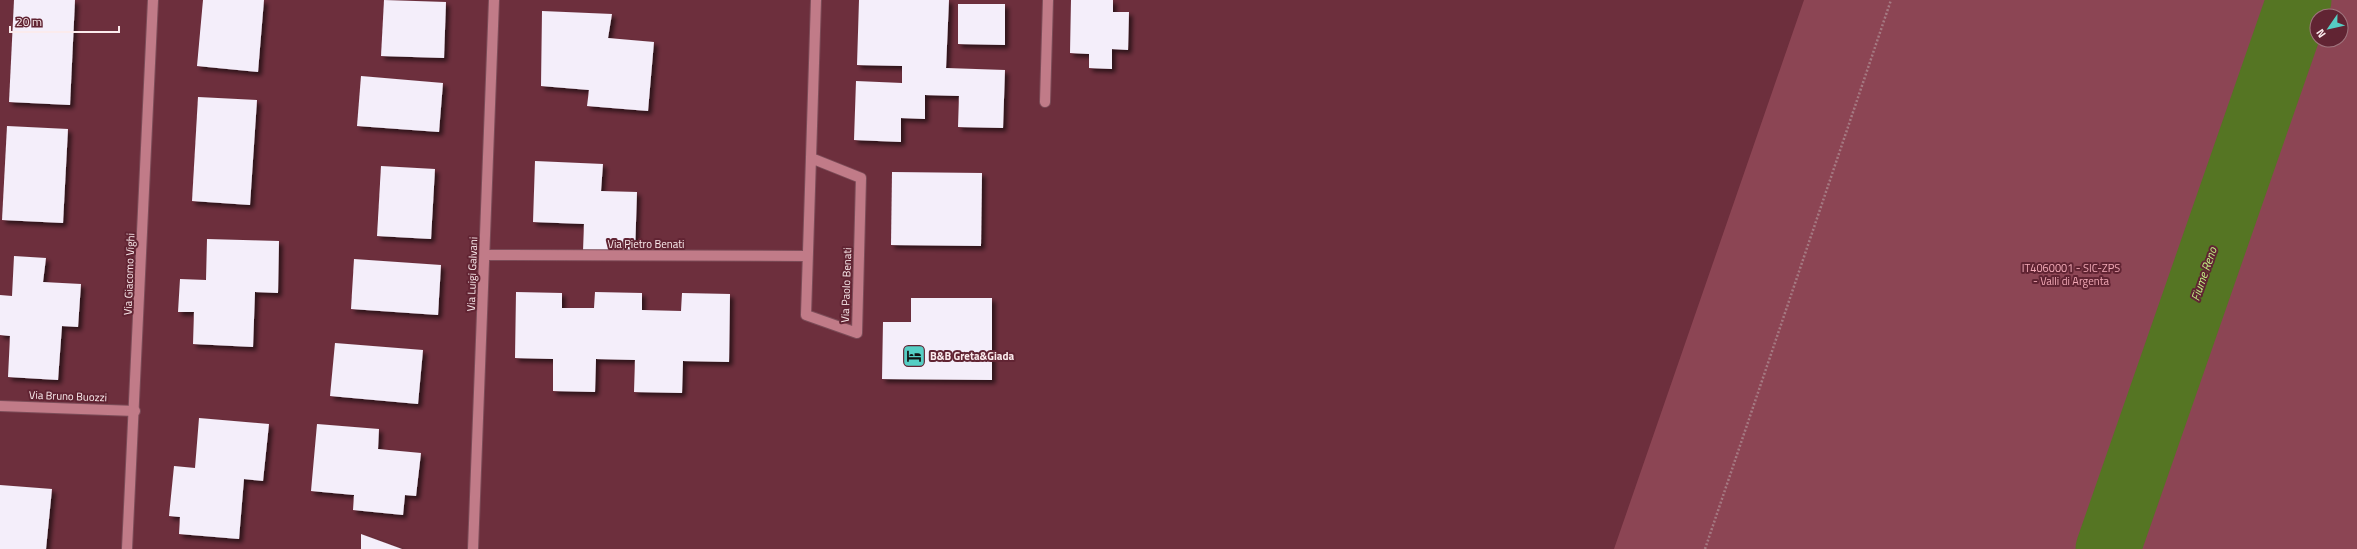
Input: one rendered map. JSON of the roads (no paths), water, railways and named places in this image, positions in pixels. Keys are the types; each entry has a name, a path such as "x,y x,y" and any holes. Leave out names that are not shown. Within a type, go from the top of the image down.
{"street":[{"name":"Via Giacomo Vighi","path":"127,549 135,411 153,0"},
{"name":"Via Luigi Galvani","path":"473,549 494,0"},
{"name":"Via Paolo Benati","path":"810,158 861,178 857,333 806,315 810,158 816,0"},
{"path":"1045,102 1048,0"},
{"name":"Via Pietro Benati","path":"485,255 807,256"},
{"name":"Via Bruno Buozzi","path":"0,406 135,411"}],"waterway":[{"name":"Fiume Reno","path":"2108,549 2299,0"}],"place":[{"name":"B&B Greta&Giada","path":"914,356"}],"park label":[{"name":"IT4060001 - SIC-ZPS - Valli di Argenta","path":"2071,274"}]}
